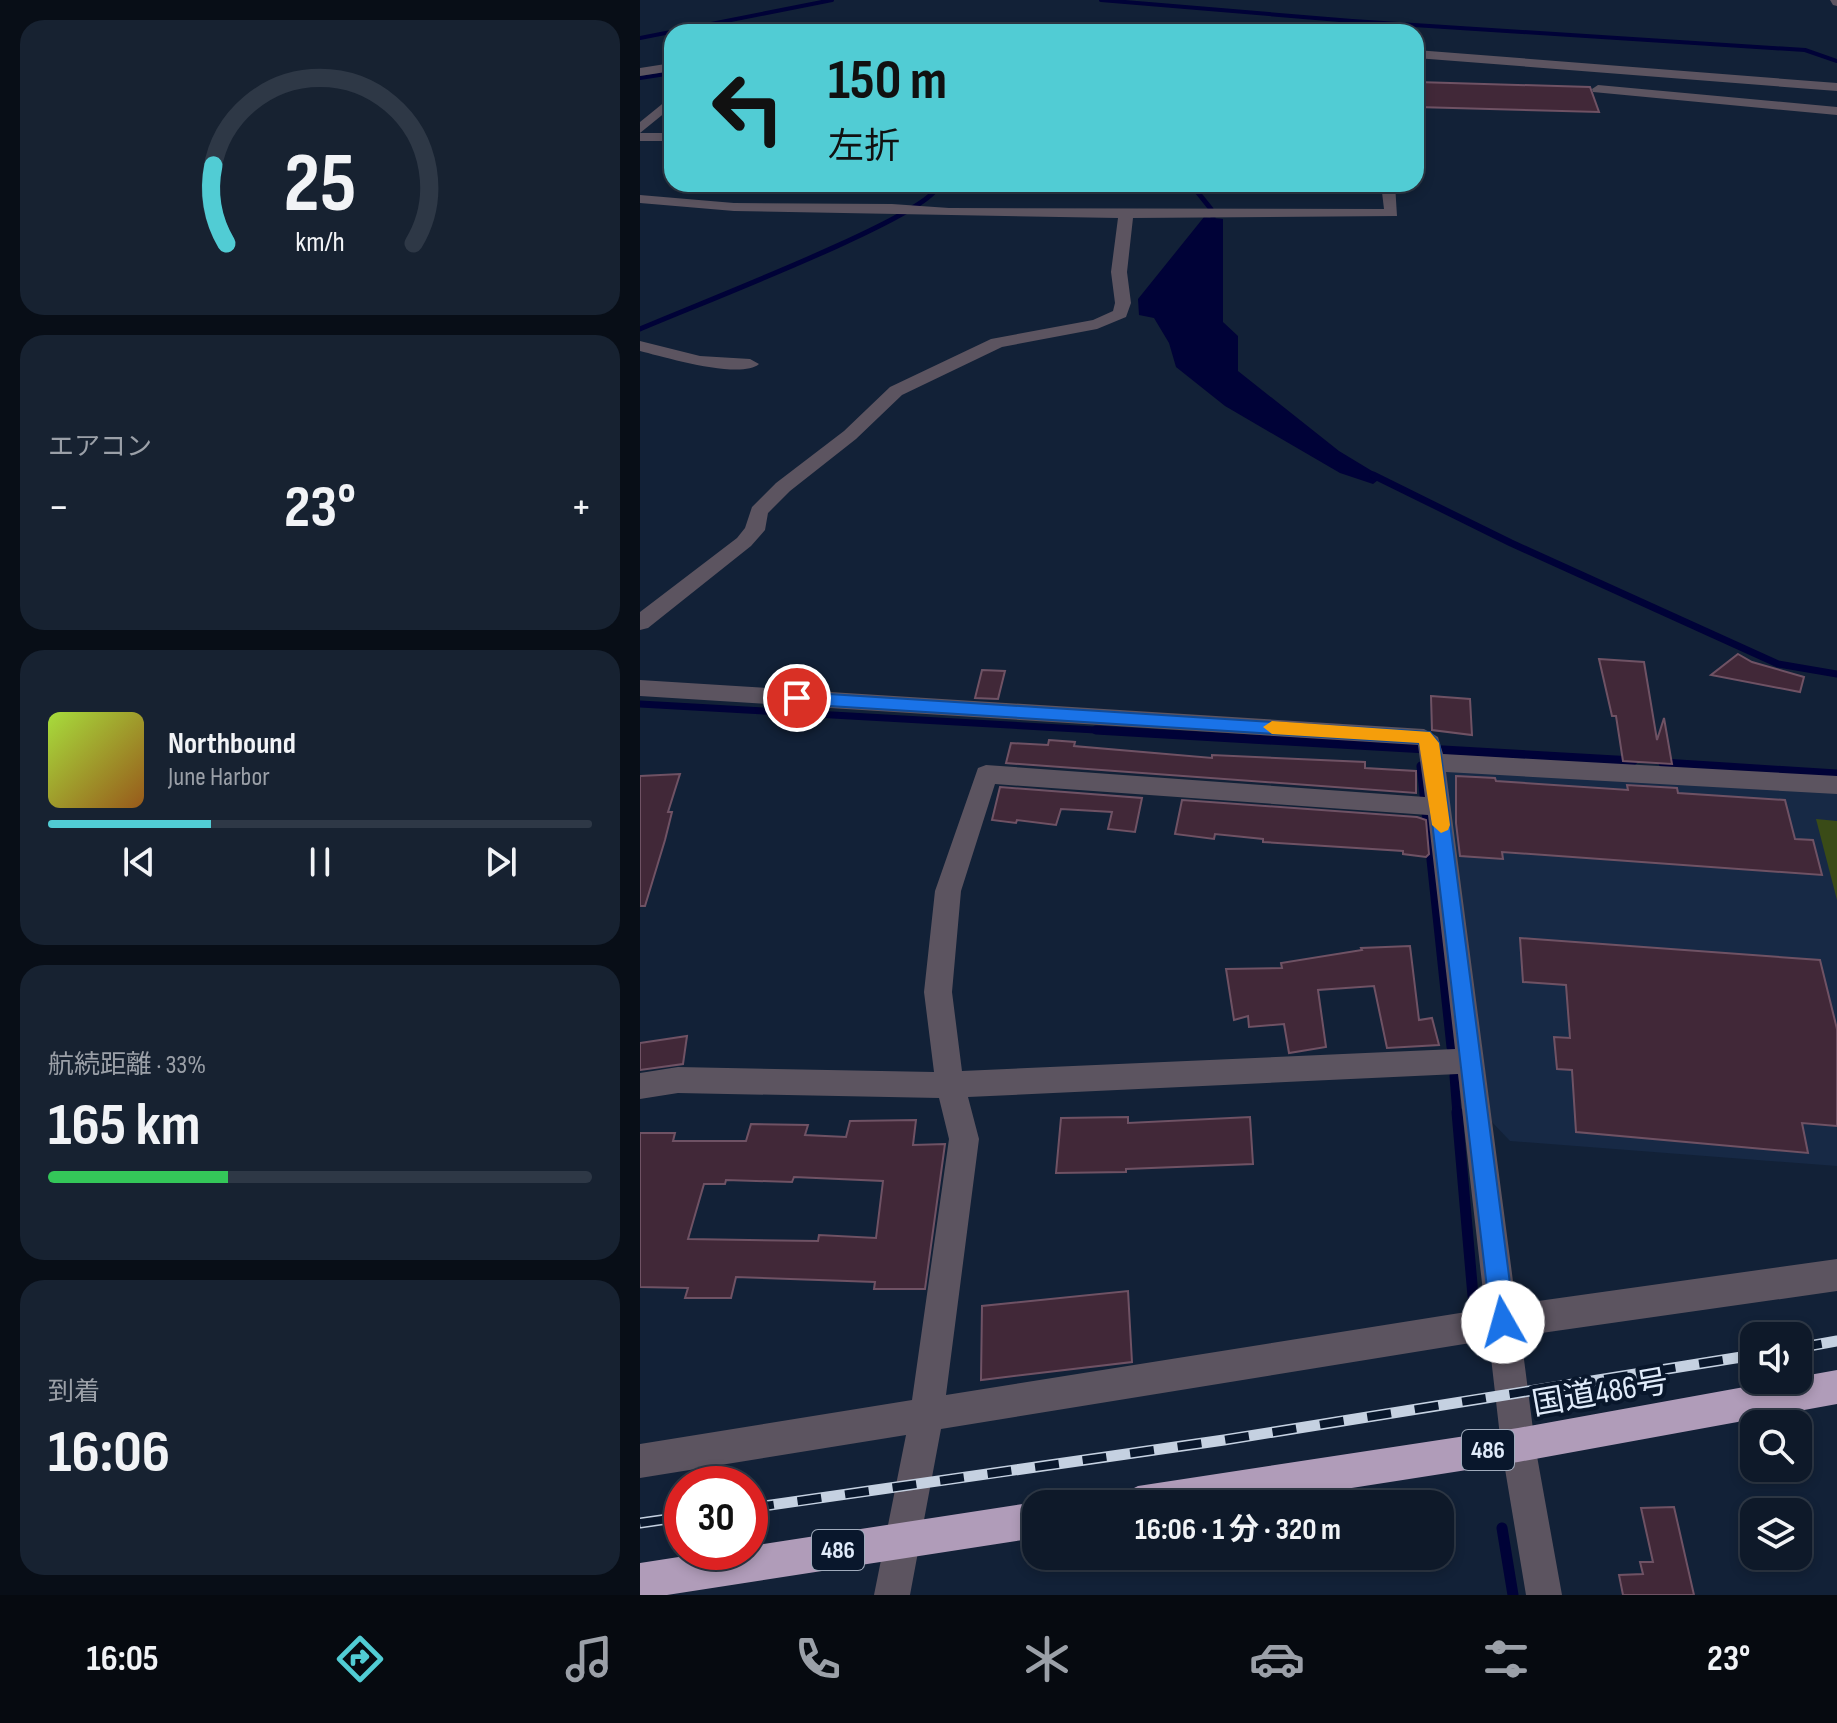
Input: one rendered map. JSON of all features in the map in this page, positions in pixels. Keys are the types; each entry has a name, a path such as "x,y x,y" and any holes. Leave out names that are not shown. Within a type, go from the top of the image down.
{"highway":[{"name":"国道486号","path":"1228,1490 1518,1445 1837,1387"},
{"name":"486","path":"640,1581 1022,1522"}],"street":[{"path":"1424,55 1837,87"},
{"path":"640,61 664,57"},
{"path":"1424,68 1504,65 1510,61"},
{"path":"640,72 664,68"},
{"path":"1598,89 1837,111"},
{"path":"640,129 664,107"},
{"path":"640,137 664,137"},
{"path":"640,199 734,207 1221,215 1392,213 1389,192"},
{"path":"640,623 744,542 755,530 759,511 783,487 850,435 896,391 997,343 1097,324 1120,314 1123,303 1119,272 1126,213"},
{"path":"640,346 700,361 750,364"},
{"path":"640,688 1424,737 1432,754 1430,806 1469,1061 1518,1445 1544,1595"},
{"path":"1432,754 1837,785"},
{"path":"892,1595 927,1415 964,1139 950,1085 938,992 948,891 986,774 1430,806"},
{"path":"640,1086 678,1080 950,1085 1469,1061"},
{"path":"640,1461 1503,1322 1837,1275"}],"shaded area":[{"path":"1204,217 1223,219 1223,322 1238,336 1238,371 1339,451 1382,477 1373,484 1340,473 1225,406 1176,367 1169,343 1154,318 1139,315 1138,299"},
{"path":"1451,766 1837,792 1837,1166 1510,1141 1492,1122 1444,772"}],"green space":[{"path":"1816,819 1837,821 1837,900"}],"building":[{"path":"1424,82 1590,87 1599,112 1424,107"},
{"path":"1738,654 1752,662 1804,677 1800,692 1711,675"},
{"path":"1599,659 1644,662 1657,740 1664,718 1672,764 1623,761 1616,716 1612,716"},
{"path":"982,670 1005,671 998,699 975,698"},
{"path":"1431,696 1470,699 1472,735 1432,730"},
{"path":"1049,740 1075,742 1074,746 1212,758 1212,755 1365,762 1365,768 1416,771 1416,793 1006,763 1011,743 1048,745"},
{"path":"680,774 668,812 672,812 665,840 645,906 640,906 640,776"},
{"path":"1456,776 1628,790 1627,785 1677,788 1678,793 1785,800 1795,839 1813,840 1822,875 1502,852 1503,859 1460,856"},
{"path":"1000,787 1142,798 1135,832 1108,829 1112,812 1061,809 1056,825 1017,820 1016,823 992,820"},
{"path":"1182,800 1417,817 1426,820 1429,854 1426,857 1403,854 1403,851 1263,842 1263,839 1215,834 1214,839 1175,834"},
{"path":"1520,938 1820,960 1837,1029 1837,1126 1802,1123 1808,1153 1576,1132 1572,1070 1557,1069 1554,1037 1570,1038 1566,985 1523,982"},
{"path":"1410,946 1419,1020 1432,1018 1439,1045 1387,1048 1374,986 1318,990 1326,1047 1289,1053 1284,1024 1249,1027 1248,1016 1234,1020 1226,969 1282,968 1281,963 1361,948"},
{"path":"687,1036 683,1064 640,1070 640,1043"},
{"path":"1128,1117 1128,1123 1250,1117 1253,1164 1056,1173 1061,1118"},
{"path":"916,1120 913,1145 945,1144 925,1289 874,1289 875,1282 736,1277 731,1298 685,1298 688,1288 640,1287 640,1133 675,1133 673,1141 746,1141 751,1124 808,1125 805,1135 846,1137 850,1121","holes":["794,1177 883,1181 876,1238 819,1235 818,1241 688,1239 704,1184 725,1184 726,1180 792,1182"]},
{"path":"1128,1291 1132,1362 981,1380 982,1306"},
{"path":"1674,1507 1694,1595 1623,1595 1619,1575 1643,1574 1640,1562 1653,1562 1641,1508"}],"waterway":[{"path":"711,24 832,0"},
{"path":"1101,0 1399,24"},
{"path":"1424,26 1805,50 1837,61"},
{"path":"640,38 664,33"},
{"path":"640,78 664,74"},
{"path":"640,329 847,241 889,221 933,192"},
{"path":"1197,192 1211,209 1213,217"},
{"path":"1373,475 1511,543 1778,664 1837,674"},
{"path":"640,704 1102,730"},
{"path":"1096,730 1102,730"},
{"path":"1102,730 1131,732"},
{"path":"1102,730 1633,761"},
{"path":"1663,763 1837,774"},
{"path":"1421,766 1451,1047"},
{"path":"1454,1076 1457,1114"},
{"path":"1457,1112 1473,1296"},
{"path":"1502,1528 1513,1595"}],"railway":[{"path":"1812,1345 1837,1341"},
{"path":"768,1505 1224,1440 1740,1357"},
{"path":"640,1523 664,1520"}],"slow traffic":[{"path":"1272,727 1424,737 1430,743 1441,825"}],"route":[{"path":"797,698 1424,737 1430,743 1433,762 1503,1322"}]}
